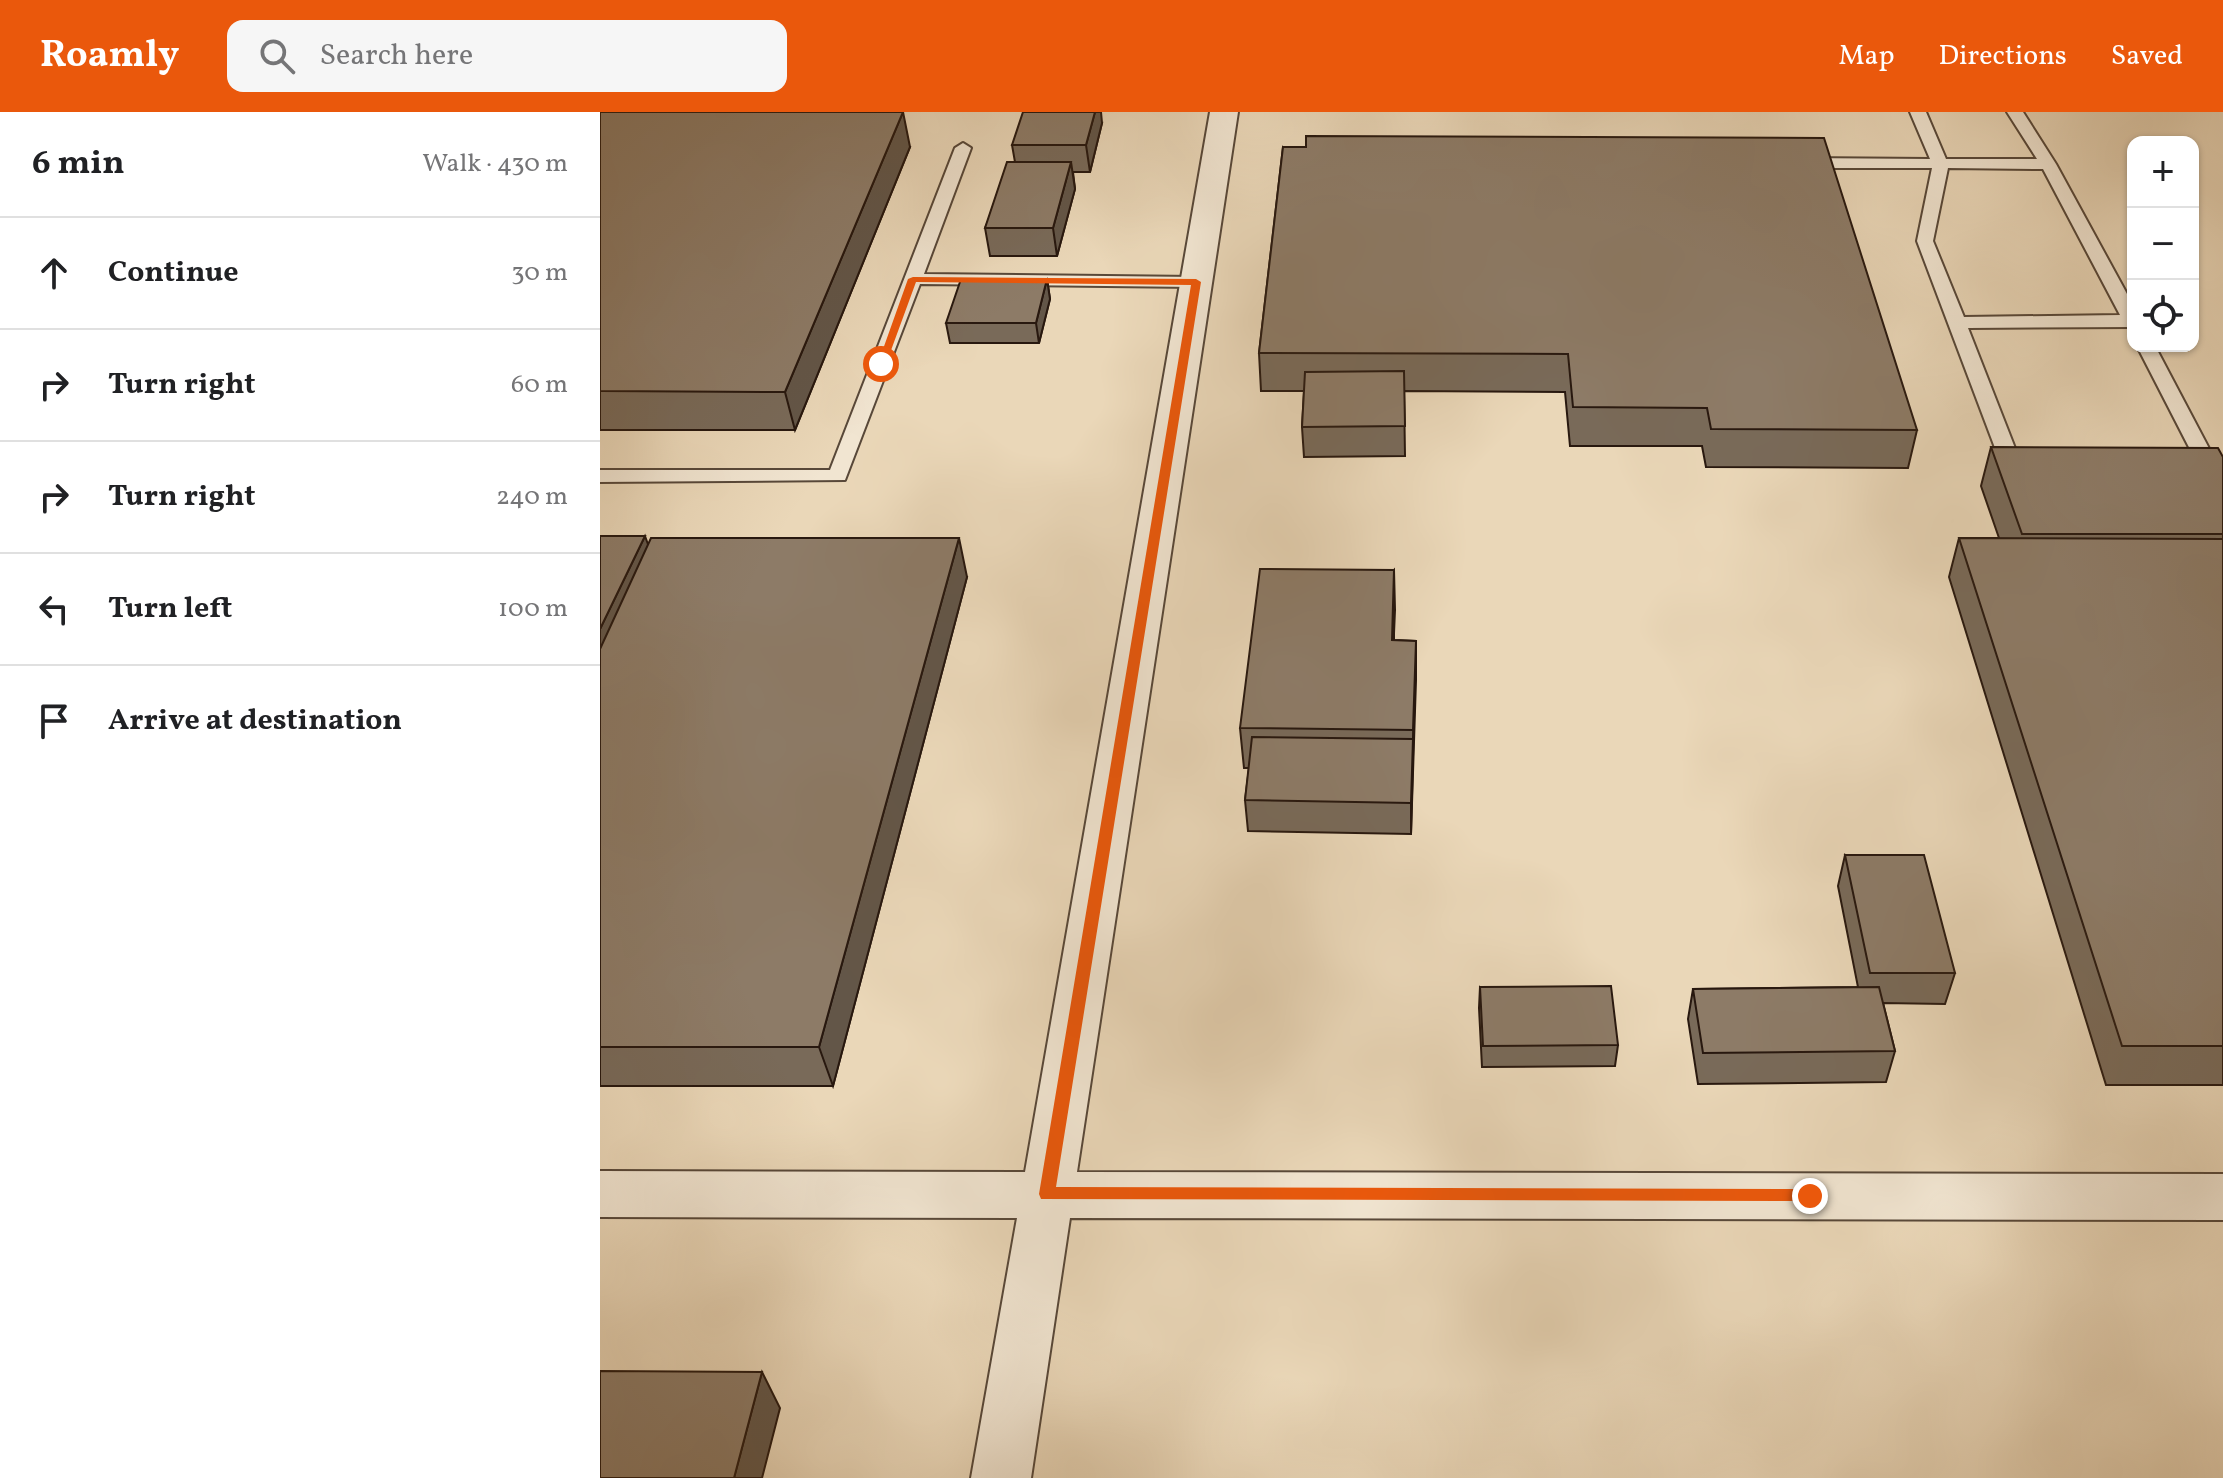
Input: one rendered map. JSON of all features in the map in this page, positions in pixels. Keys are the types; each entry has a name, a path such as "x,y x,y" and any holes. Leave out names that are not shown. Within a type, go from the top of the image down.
{"street":[{"path":"1001,1478 1224,112"},
{"path":"600,1194 2223,1197"}],"lane":[{"path":"1918,112 1941,165 1925,241 2010,461"},
{"path":"2015,112 2048,164 2127,310"},
{"path":"600,476 838,476 963,148"},
{"path":"1784,163 2048,164"},
{"path":"913,279 1196,282"},
{"path":"1956,323 2127,321"},
{"path":"2149,352 2223,494"}],"building":[{"path":"600,112 903,112 785,392 600,391"},
{"path":"1023,112 1095,112 1086,145 1012,145"},
{"path":"1306,136 1824,138 1917,430 1711,429 1707,408 1573,407 1568,354 1259,353 1283,147 1306,147"},
{"path":"1007,162 1071,162 1053,228 985,228"},
{"path":"961,279 1047,279 1036,323 946,323"},
{"path":"1404,371 1405,426 1302,427 1305,372"},
{"path":"1991,447 2218,448 2223,457 2223,534 2022,534"},
{"path":"600,536 645,536 600,629"},
{"path":"651,538 959,538 819,1047 600,1047 600,649"},
{"path":"1959,538 2223,539 2223,1046 2122,1046"},
{"path":"1260,569 1394,570 1392,640 1416,641 1413,730 1240,728"},
{"path":"1252,737 1413,739 1411,803 1245,800"},
{"path":"1845,855 1924,855 1955,973 1870,973"},
{"path":"1611,986 1618,1045 1483,1046 1480,987"},
{"path":"1879,987 1895,1051 1703,1053 1693,989"},
{"path":"600,1371 762,1372 734,1478 600,1478"}],"route":[{"path":"881,364 913,279 1196,282 1047,1194 1810,1196"}]}
